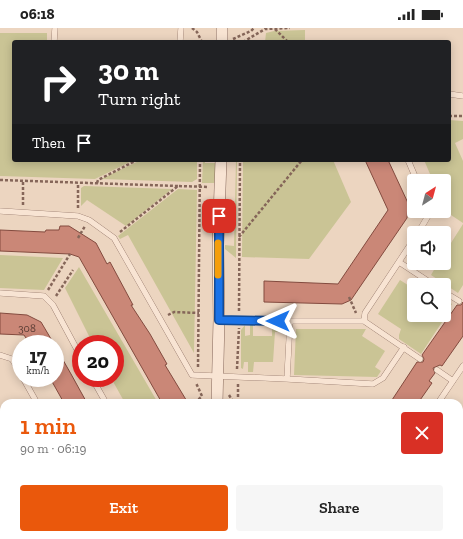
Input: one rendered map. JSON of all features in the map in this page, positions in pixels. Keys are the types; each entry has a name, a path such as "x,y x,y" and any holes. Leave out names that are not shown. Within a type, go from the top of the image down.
{"street":[{"path":"222,28 222,40"},
{"path":"217,399 219,320 218,245 221,162"}],"lane":[{"path":"54,40 55,28"},
{"path":"180,40 182,28"},
{"path":"451,94 463,96"},
{"path":"409,162 414,174"},
{"path":"0,211 78,216 89,220 114,238 192,375 373,384 382,378 404,347"},
{"path":"362,321 364,313 407,249"},
{"path":"399,262 423,278"},
{"path":"0,293 44,296 51,303 72,341"},
{"path":"451,296 459,301"},
{"path":"219,320 362,321 404,347 420,359"},
{"path":"287,379 290,321"},
{"path":"0,355 12,359"},
{"path":"441,399 463,366"},
{"path":"437,370 453,381"},
{"path":"28,387 35,399"},
{"path":"97,387 104,399"}],"path":[{"path":"192,28 197,32 201,40"},
{"path":"246,40 265,29 290,28"},
{"path":"275,29 286,40"},
{"path":"451,116 463,116"},
{"path":"98,183 98,180 133,162"},
{"path":"199,399 202,396 192,375 198,370 200,162"},
{"path":"238,399 240,162"},
{"path":"239,237 300,162"},
{"path":"0,180 220,187"},
{"path":"22,212 23,181"},
{"path":"78,183 78,216"},
{"path":"114,238 178,186"},
{"path":"44,296 70,254"},
{"path":"51,303 73,270"},
{"path":"349,297 362,321"},
{"path":"160,319 174,312 198,313"}],"shaded area":[{"path":"305,30 305,40 265,40 266,33 274,31"},
{"path":"0,33 47,33 47,40 12,40 12,162 130,162 95,179 0,176"},
{"path":"451,120 463,121 463,139 455,143 463,161 463,223 451,215 451,174 430,174 425,162 451,162"},
{"path":"137,162 197,162 197,179 192,182 101,179"},
{"path":"203,162 215,163 215,183 202,183"},
{"path":"237,162 236,258 225,249 225,245 234,246"},
{"path":"243,162 334,162 351,202 309,259 242,257"},
{"path":"84,186 172,189 126,226 87,200 81,206 81,188"},
{"path":"178,189 197,190 194,353 128,235 120,239 118,236"},
{"path":"463,224 463,285 458,293 451,288 451,278 436,278 431,275 434,270 451,270 451,243"},
{"path":"0,255 63,258 44,290 0,288"},
{"path":"79,267 118,335 88,335 65,288"},
{"path":"400,280 407,284 407,322 442,322 421,354 399,339 401,329 378,314"},
{"path":"245,325 245,336 250,335 250,325 253,325 253,336 272,336 272,326 283,326 285,328 285,332 275,332 273,362 254,362 253,372 248,372 248,362 244,362 243,369 241,368 241,330"},
{"path":"296,329 366,329 362,336 385,351 375,367 381,371 377,377 294,375"},
{"path":"124,344 156,399 123,399 116,387 124,387"}],"building":[{"path":"366,162 389,162 407,201 407,218 351,300 342,304 264,302 264,281 338,284 388,210"},
{"path":"60,226 69,226 96,243 107,264 110,262 133,305 131,305 150,334 167,364 165,365 186,399 160,399 79,257 70,254 0,251 0,230 45,232 46,230 59,230"},
{"path":"463,302 463,336 442,366 440,365 433,368 435,373 429,381 432,383 421,399 393,399 417,362 423,362 424,359 422,355 445,322 451,322 451,314 457,305 461,305"},
{"path":"0,313 27,315 41,322 49,335 24,335 0,334"},
{"path":"64,362 72,376 72,387 78,387 85,399 62,399 55,387 64,387"}],"slow traffic":[{"path":"218,243 218,275"}],"route":[{"path":"219,216 219,320 278,321"}]}
